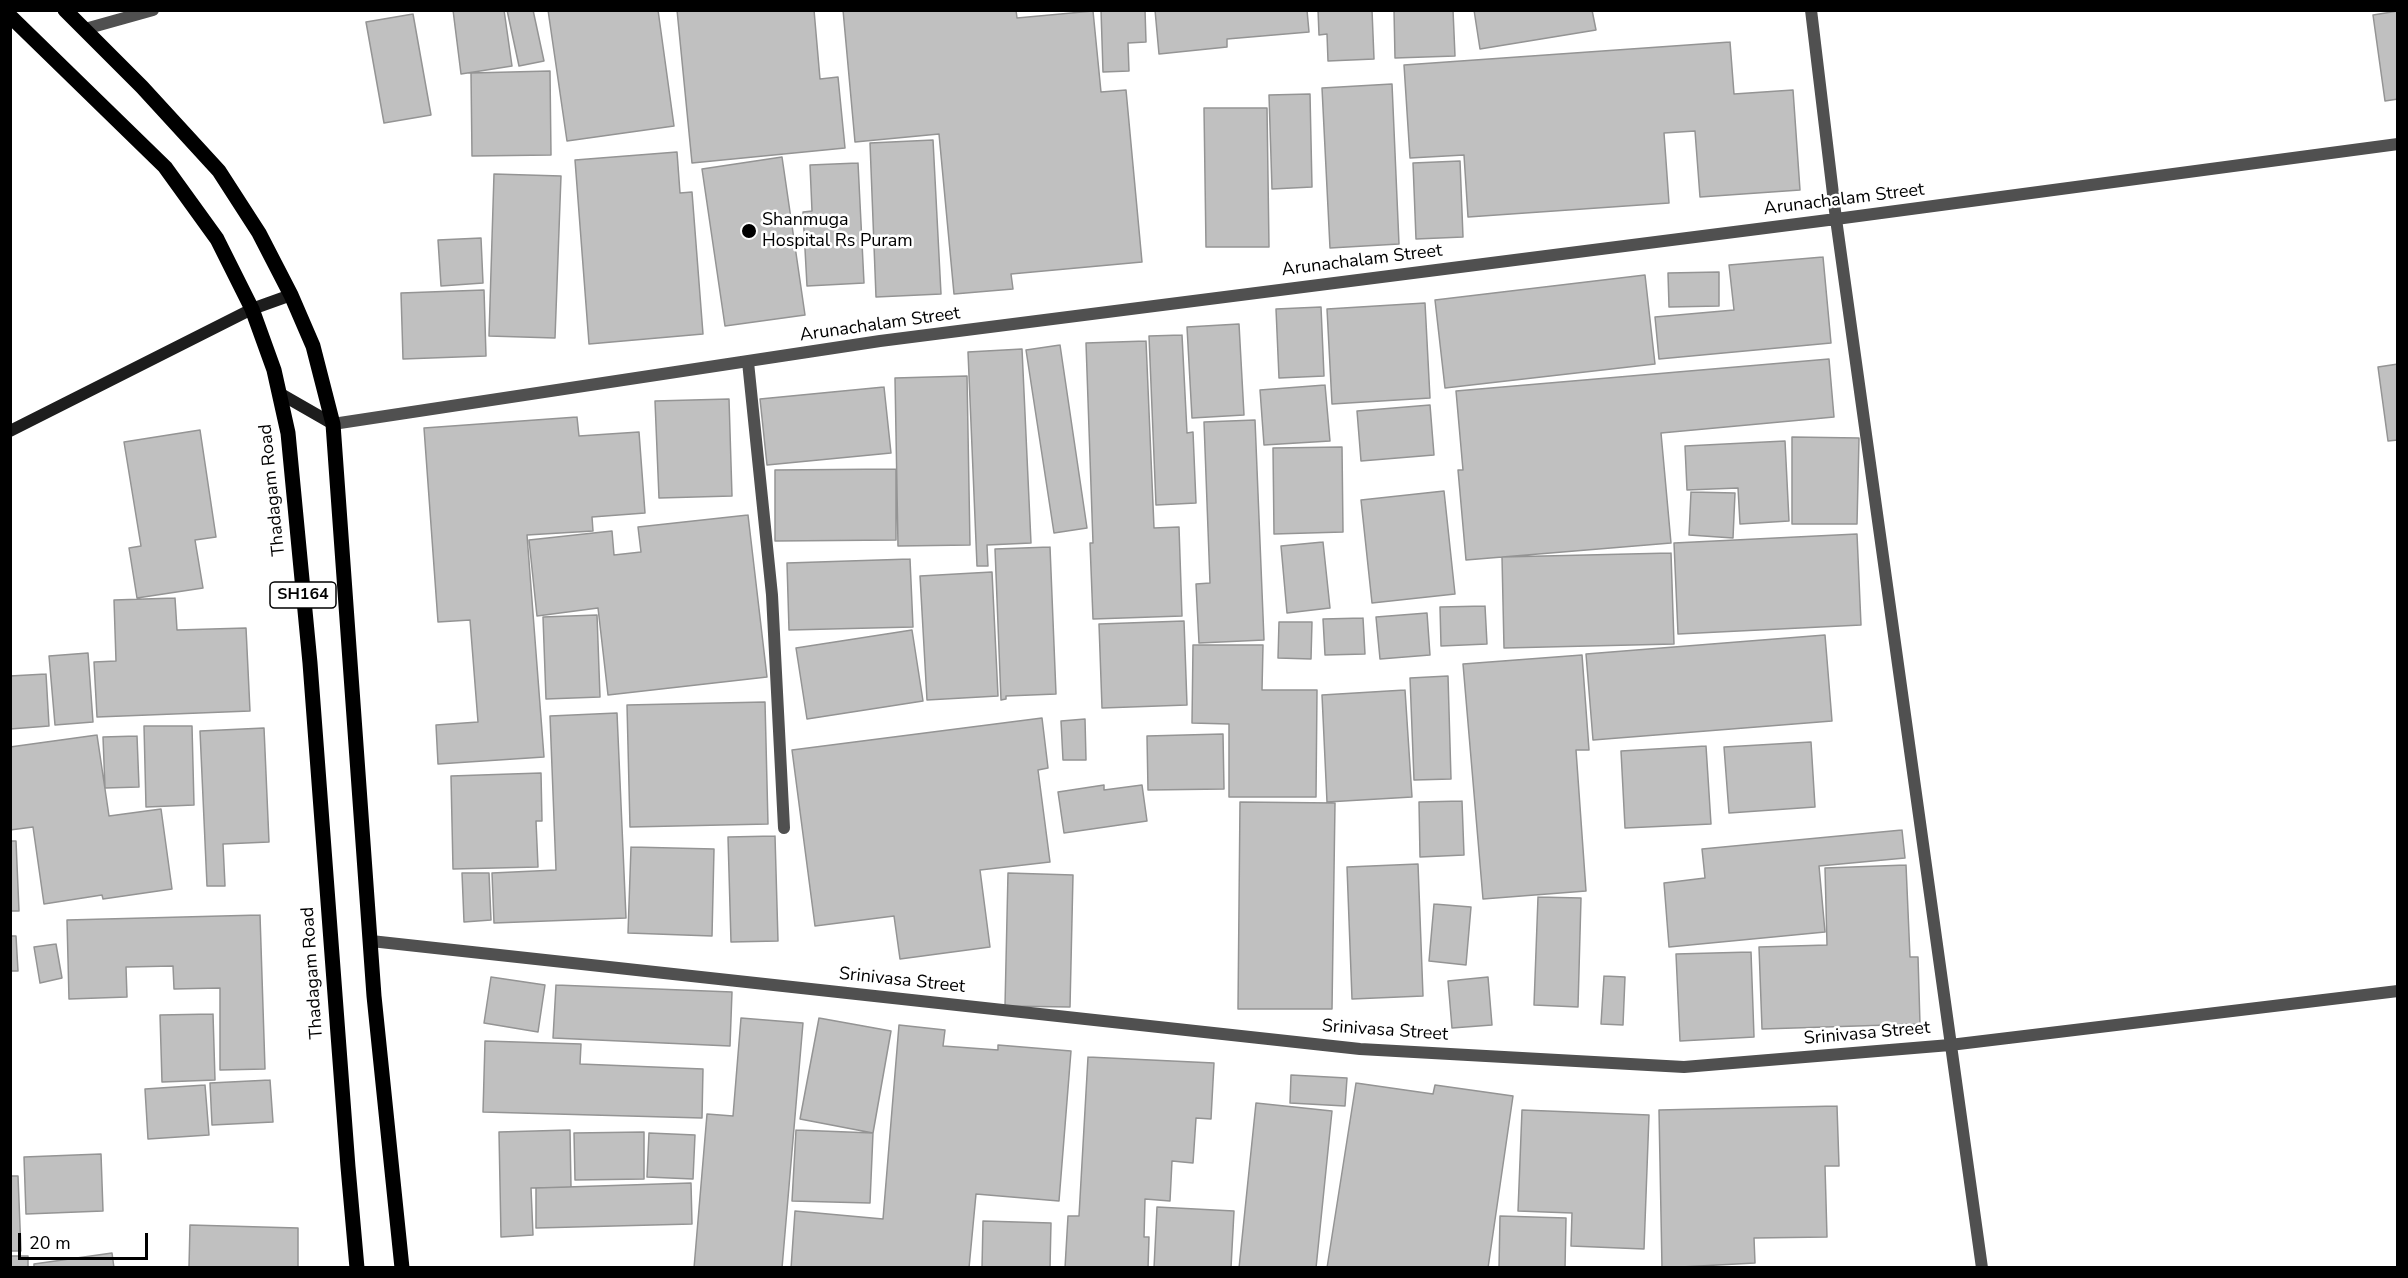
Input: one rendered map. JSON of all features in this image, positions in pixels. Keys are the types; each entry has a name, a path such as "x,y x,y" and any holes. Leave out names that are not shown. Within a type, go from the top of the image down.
{"main road":[{"name":"SH164","path":"65,10 219,171 259,233 291,295 313,346 333,424 374,996 402,1268"},
{"name":"Thadagam Road","path":"10,16 165,167 217,239 252,309 274,370 288,433 310,663 357,1268"}],"street":[{"path":"85,29 153,10"},
{"path":"1811,10 1836,219 1982,1268"},
{"name":"Arunachalam Street","path":"333,424 891,340 1836,219 2397,144"},
{"path":"10,430 252,309 291,295"},
{"path":"748,362 772,595 784,828"},
{"path":"279,393 333,424"},
{"name":"Srinivasa Street","path":"371,941 1360,1048 1684,1067 1950,1045 2397,991"}],"building":[{"path":"453,10 504,10 512,66 461,74"},
{"path":"507,10 533,10 544,61 519,66"},
{"path":"548,10 658,10 674,126 567,141"},
{"path":"677,10 814,10 820,79 838,77 845,148 692,163"},
{"path":"843,10 1016,10 1017,18 1093,11 1101,92 1126,90 1142,262 1011,274 1013,289 954,294 939,134 855,142"},
{"path":"1101,10 1145,10 1146,42 1128,43 1129,71 1103,72"},
{"path":"1155,10 1307,10 1309,32 1227,39 1227,47 1159,54"},
{"path":"1318,10 1372,10 1374,59 1328,61 1327,34 1319,35"},
{"path":"1394,10 1453,10 1455,56 1395,58"},
{"path":"1474,10 1592,10 1596,30 1480,49"},
{"path":"2398,11 2398,99 2385,101 2373,15"},
{"path":"413,14 431,115 384,123 366,22"},
{"path":"1730,42 1734,94 1793,90 1800,190 1700,197 1695,131 1664,133 1669,203 1468,217 1464,155 1410,158 1404,65"},
{"path":"550,71 551,155 472,156 471,73"},
{"path":"1392,84 1399,244 1330,248 1322,88"},
{"path":"1310,94 1312,187 1272,189 1269,95"},
{"path":"1204,108 1267,108 1269,247 1206,247"},
{"path":"933,140 941,294 876,297 870,143"},
{"path":"677,152 680,193 692,192 703,334 589,344 575,160"},
{"path":"782,157 805,315 725,326 702,169"},
{"path":"1460,161 1463,237 1416,239 1413,163"},
{"path":"858,163 864,283 807,286 803,212 812,211 810,165"},
{"path":"494,174 561,176 555,338 489,336"},
{"path":"481,238 483,283 441,286 438,240"},
{"path":"1823,257 1831,343 1659,359 1655,317 1734,310 1729,265"},
{"path":"1719,272 1719,306 1669,307 1668,273"},
{"path":"1645,275 1655,364 1445,388 1435,300"},
{"path":"484,290 486,356 403,359 401,293"},
{"path":"1425,303 1430,398 1332,404 1327,309"},
{"path":"1321,307 1324,376 1279,378 1276,309"},
{"path":"1239,324 1244,415 1192,418 1187,327"},
{"path":"1182,335 1187,433 1193,432 1196,503 1156,505 1149,336"},
{"path":"1146,341 1154,528 1179,527 1182,616 1093,619 1090,543 1093,543 1086,343"},
{"path":"1060,345 1087,528 1054,533 1026,350"},
{"path":"1022,349 1031,543 987,545 988,566 977,566 968,352"},
{"path":"1829,359 1834,417 1661,433 1671,543 1466,560 1458,470 1463,470 1456,391"},
{"path":"2398,364 2398,440 2388,441 2378,367"},
{"path":"967,376 970,545 898,546 895,378"},
{"path":"1325,385 1330,441 1264,445 1260,390"},
{"path":"884,387 891,453 767,465 760,399"},
{"path":"729,399 732,496 659,498 655,401"},
{"path":"1430,405 1434,455 1361,461 1357,411"},
{"path":"577,417 579,436 639,432 645,513 592,517 593,531 527,535 544,757 438,764 436,725 478,722 470,620 438,622 424,428"},
{"path":"1255,420 1264,640 1199,643 1196,584 1210,583 1204,422"},
{"path":"200,430 216,537 195,540 203,588 137,598 129,548 141,546 124,442"},
{"path":"1792,437 1859,438 1857,524 1792,524"},
{"path":"1785,441 1789,521 1740,524 1738,488 1687,490 1685,446"},
{"path":"1342,447 1343,532 1274,534 1273,448"},
{"path":"896,469 896,540 775,541 775,470"},
{"path":"1444,491 1455,594 1372,603 1361,500"},
{"path":"1691,492 1735,493 1733,538 1689,535"},
{"path":"748,515 767,677 608,695 598,608 537,616 529,540 612,531 614,555 641,552 638,527"},
{"path":"1857,534 1861,625 1678,634 1674,543"},
{"path":"1323,542 1330,608 1287,613 1281,546"},
{"path":"1050,547 1056,694 1006,696 1006,699 1001,700 995,549"},
{"path":"1671,553 1674,644 1504,648 1502,557"},
{"path":"910,559 913,627 789,630 787,563"},
{"path":"992,572 998,696 927,700 920,576"},
{"path":"175,598 177,630 246,628 250,711 97,717 94,662 116,661 114,600"},
{"path":"1485,606 1487,644 1441,646 1440,607"},
{"path":"1427,613 1430,655 1380,659 1376,617"},
{"path":"597,615 600,697 546,699 543,617"},
{"path":"1363,618 1365,654 1325,655 1323,619"},
{"path":"1184,621 1187,705 1102,708 1099,624"},
{"path":"1279,622 1312,622 1311,659 1278,658"},
{"path":"912,630 923,701 807,719 796,648"},
{"path":"1825,635 1832,721 1593,740 1586,654"},
{"path":"1193,645 1263,645 1262,690 1317,690 1316,797 1229,797 1229,724 1192,723"},
{"path":"88,653 93,722 55,725 49,656"},
{"path":"1582,655 1589,750 1576,750 1586,891 1483,899 1463,664"},
{"path":"46,674 49,726 10,729 10,676"},
{"path":"1448,676 1451,779 1414,780 1410,678"},
{"path":"1405,690 1412,797 1327,802 1322,695"},
{"path":"765,702 768,824 630,827 627,705"},
{"path":"617,713 626,918 494,923 492,873 556,870 550,716"},
{"path":"1042,718 1048,768 1038,770 1050,862 980,870 990,947 900,959 894,916 815,926 792,750"},
{"path":"1085,719 1086,760 1063,760 1061,721"},
{"path":"144,726 192,726 194,805 146,807"},
{"path":"264,728 269,842 223,844 225,886 207,886 200,731"},
{"path":"1223,734 1224,789 1148,790 1147,736"},
{"path":"97,735 109,816 161,809 172,889 103,899 102,895 44,904 33,827 10,830 10,747"},
{"path":"137,736 139,787 105,788 103,737"},
{"path":"1811,742 1815,807 1729,813 1724,747"},
{"path":"1706,746 1711,824 1625,828 1621,751"},
{"path":"541,773 542,821 536,821 538,867 453,869 451,776"},
{"path":"1104,785 1104,790 1142,785 1147,821 1064,833 1058,792"},
{"path":"1462,801 1464,855 1420,857 1419,802"},
{"path":"1240,802 1335,803 1332,1009 1238,1009"},
{"path":"1902,830 1905,858 1819,866 1825,932 1669,947 1664,883 1705,878 1702,849"},
{"path":"775,836 778,941 731,942 728,837"},
{"path":"10,841 16,841 19,911 10,911"},
{"path":"631,847 714,849 712,936 628,933"},
{"path":"1418,864 1423,996 1352,999 1347,867"},
{"path":"1906,865 1910,957 1918,957 1920,1024 1762,1029 1759,947 1827,945 1825,868"},
{"path":"462,873 489,873 491,920 464,922"},
{"path":"1008,873 1073,875 1070,1007 1005,1006"},
{"path":"1538,897 1581,898 1578,1007 1534,1005"},
{"path":"1434,904 1471,907 1466,965 1429,961"},
{"path":"260,915 265,1069 220,1070 220,988 174,989 173,966 126,967 127,997 69,999 67,920"},
{"path":"10,936 16,936 18,971 10,971"},
{"path":"56,944 62,978 40,983 34,947"},
{"path":"1751,952 1754,1037 1680,1041 1676,954"},
{"path":"1604,976 1625,977 1623,1025 1601,1024"},
{"path":"491,977 545,985 538,1032 484,1023"},
{"path":"1488,977 1492,1025 1452,1028 1448,981"},
{"path":"556,985 732,992 730,1046 553,1038"},
{"path":"213,1014 215,1080 162,1082 160,1015"},
{"path":"741,1018 803,1023 782,1268 694,1268 707,1114 733,1116"},
{"path":"819,1018 891,1031 873,1133 800,1119"},
{"path":"899,1025 945,1030 943,1046 998,1050 998,1045 1071,1051 1059,1201 976,1194 969,1268 791,1268 795,1211 883,1219"},
{"path":"485,1041 581,1044 580,1064 703,1069 702,1118 483,1112"},
{"path":"1088,1057 1214,1063 1211,1119 1196,1118 1193,1163 1172,1161 1170,1201 1145,1199 1144,1237 1149,1237 1148,1268 1065,1268 1068,1216 1079,1216"},
{"path":"1291,1075 1347,1078 1345,1106 1290,1103"},
{"path":"270,1080 273,1122 212,1125 210,1083"},
{"path":"1356,1083 1433,1094 1435,1085 1513,1096 1488,1268 1327,1268"},
{"path":"205,1085 209,1135 148,1139 145,1089"},
{"path":"1256,1103 1332,1111 1316,1268 1239,1268"},
{"path":"1837,1106 1839,1166 1825,1166 1827,1237 1754,1238 1755,1263 1662,1268 1659,1110"},
{"path":"1522,1110 1649,1115 1644,1249 1571,1246 1572,1213 1518,1211"},
{"path":"570,1130 571,1187 531,1188 533,1235 501,1237 499,1132"},
{"path":"796,1130 873,1133 870,1203 792,1201"},
{"path":"644,1132 644,1179 575,1180 574,1133"},
{"path":"649,1133 695,1135 693,1179 647,1177"},
{"path":"101,1154 103,1211 26,1214 24,1157"},
{"path":"10,1176 18,1176 21,1251 10,1251"},
{"path":"691,1183 692,1224 536,1228 536,1188"},
{"path":"1157,1207 1234,1211 1231,1268 1154,1268"},
{"path":"1500,1216 1566,1218 1565,1268 1499,1268"},
{"path":"983,1221 1051,1223 1050,1268 982,1268"},
{"path":"190,1225 298,1228 298,1268 189,1267"},
{"path":"112,1253 114,1268 34,1268 34,1264"},
{"path":"10,1256 28,1256 28,1268 10,1268"}],"place":[{"name":"Shanmuga Hospital Rs Puram","path":"749,231"}]}
